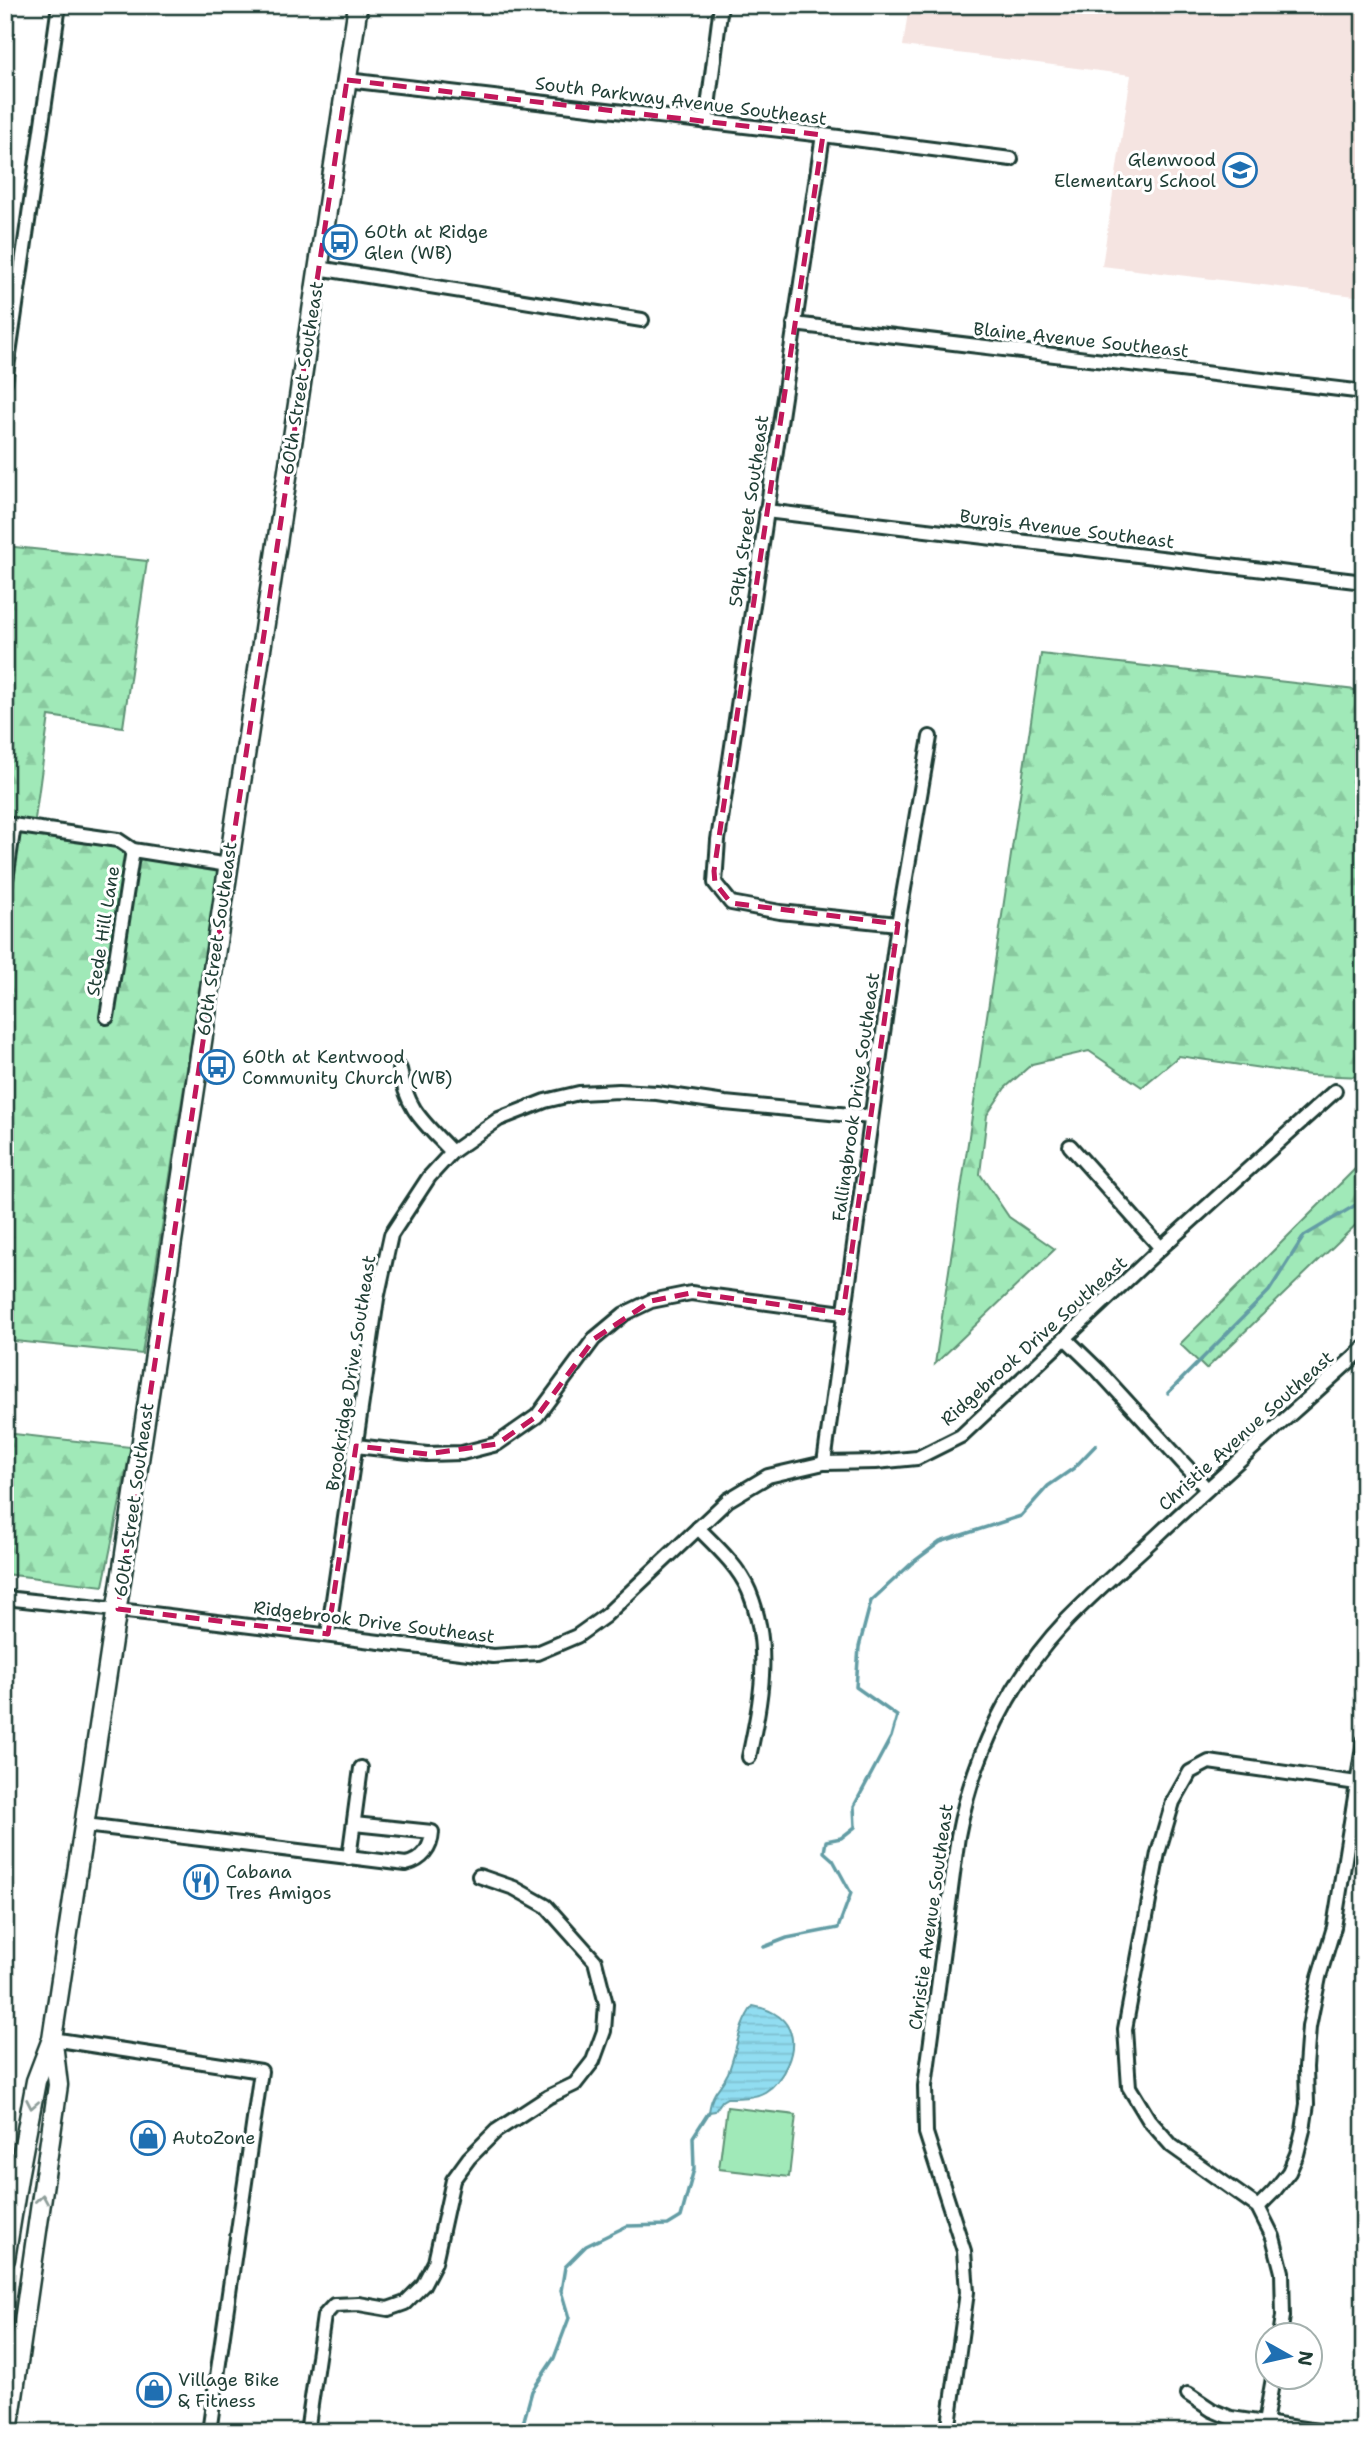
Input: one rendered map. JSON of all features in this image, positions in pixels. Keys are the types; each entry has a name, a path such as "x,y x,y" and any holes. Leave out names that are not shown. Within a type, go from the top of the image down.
{"main road":[{"name":"60th Street Southeast","path":"5,2259 36,2081 52,2039 358,5"},
{"name":"60th Street Southeast","path":"8,2432 58,2085 52,2039"},
{"path":"8,2238 26,2249 32,2266"}],"street":[{"path":"5,382 59,5"},
{"path":"706,122 721,5"},
{"name":"South Parkway Avenue Southeast","path":"347,80 1010,159"},
{"name":"59th Street Southeast","path":"823,135 714,871 715,883 731,903 780,912 898,924"},
{"path":"318,268 642,320"},
{"name":"Blaine Avenue Southeast","path":"794,324 1363,392"},
{"path":"1363,392 1364,385"},
{"name":"Burgis Avenue Southeast","path":"766,511 1364,582"},
{"name":"Fallingbrook Drive Southeast","path":"824,1463 898,924 930,737"},
{"path":"5,887 10,825 118,840 133,850 228,865"},
{"name":"Stede Hill Lane","path":"107,1017 133,850"},
{"path":"400,1069 406,1096 416,1113 452,1152"},
{"name":"Ridgebrook Drive Southeast","path":"5,1598 118,1609 493,1656 537,1653 577,1636 605,1616 728,1500 768,1476 824,1463 917,1458 961,1436 1161,1248 1335,1091"},
{"name":"Brookridge Drive Southeast","path":"328,1634 377,1300 391,1234 429,1177 452,1152 499,1119 545,1101 579,1093 657,1093 724,1103 871,1117"},
{"path":"1070,1146 1161,1248"},
{"path":"356,1446 427,1454 462,1453 497,1444 537,1416 594,1339 624,1314 651,1301 691,1293 843,1313"},
{"path":"1066,1339 1207,1489"},
{"name":"Christie Avenue Southeast","path":"948,2432 967,2292 964,2251 926,2133 925,2086 964,1804 978,1763 1000,1712 1037,1657 1066,1622 1207,1489 1362,1354"},
{"path":"698,1528 723,1553 748,1589 762,1634 762,1696 749,1757"},
{"path":"1258,2207 1289,2172 1303,2130 1307,2104 1309,2027 1319,1977 1334,1927 1361,1783 1364,1741"},
{"path":"1282,2322 1282,2272 1273,2237 1258,2207 1172,2146 1149,2120 1129,2087 1125,2029 1158,1853 1173,1802 1190,1772 1209,1762 1361,1783"},
{"path":"349,1858 361,1768"},
{"path":"85,1825 406,1864 417,1861 432,1840 432,1832 354,1824"},
{"path":"307,2432 324,2316 334,2305 359,2304 388,2309 405,2302 423,2285 435,2262 453,2180 469,2158 496,2131 548,2096 575,2084 593,2061 604,2031 606,2004 595,1961 546,1906 514,1888 479,1876"},
{"path":"52,2039 261,2071 209,2432"},
{"path":"1265,2423 1271,2392"},
{"path":"1188,2394 1220,2414 1324,2432"}],"highlighted area":[{"path":"347,80 823,135 714,871 715,883 731,903 898,924 843,1313 691,1293 651,1301 594,1339 537,1416 497,1444 427,1454 356,1446 328,1634 118,1609"}],"shaded area":[{"name":"Glenwood Elementary School","path":"909,5 1364,5 1364,297 1102,266 1131,75 903,46"}],"green space":[{"path":"5,546 147,561 123,727 49,716 33,834 220,859 142,1354 5,1340"},
{"path":"1041,654 1364,691 1364,1077 1310,1075 1179,1056 1142,1087 1089,1051 1032,1064 1005,1088 987,1115 980,1174 1009,1217 1055,1249 935,1364"},
{"path":"1364,1160 1364,1217 1206,1369 1180,1344"},
{"path":"5,1433 131,1447 103,1586 5,1574"},
{"path":"727,2107 796,2115 789,2177 719,2169"}],"water":[{"path":"753,2006 774,2013 786,2024 792,2037 788,2064 778,2080 765,2092 752,2097 727,2098 715,2111 709,2112 714,2094 728,2073 741,2030"}],"waterway":[{"path":"1168,1393 1269,1291 1304,1236 1364,1200"},
{"path":"764,1947 787,1938 838,1928 851,1893 833,1860 824,1852 826,1841 841,1838 855,1827 854,1806 891,1737 897,1716 856,1687 859,1647 871,1601 912,1563 940,1542 1021,1516 1048,1486 1074,1468 1096,1445"},
{"path":"518,2432 532,2391 554,2358 569,2318 561,2291 565,2267 586,2246 627,2226 668,2225 681,2217 694,2169 693,2137 709,2112"}],"place":[{"name":"Glenwood Elementary School","path":"1240,170"},
{"name":"60th at Ridge Glen (WB)","path":"340,242"},
{"name":"60th at Kentwood Community Church (WB)","path":"217,1067"},
{"name":"Cabana Tres Amigos","path":"201,1882"},
{"name":"AutoZone","path":"148,2138"},
{"name":"Village Bike & Fitness","path":"154,2390"}]}
